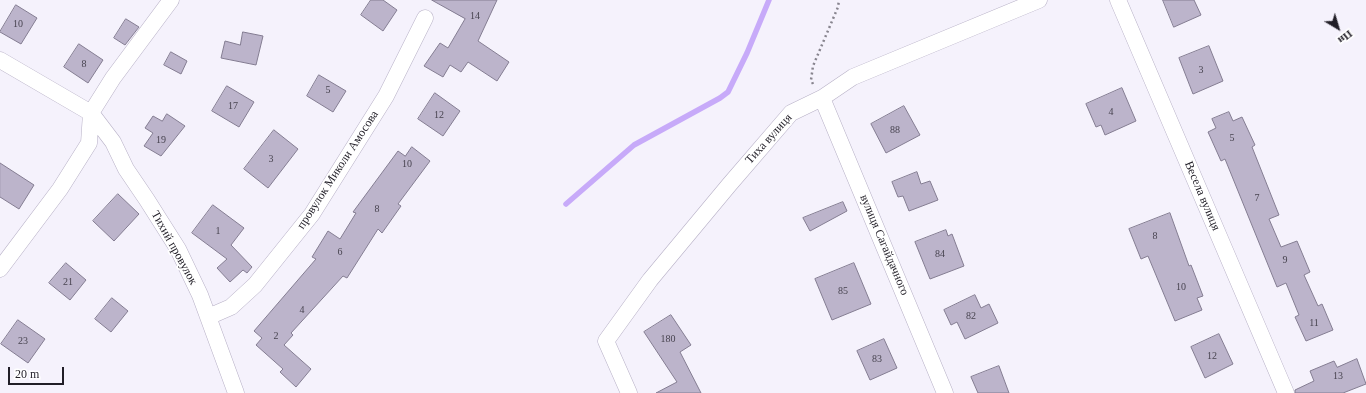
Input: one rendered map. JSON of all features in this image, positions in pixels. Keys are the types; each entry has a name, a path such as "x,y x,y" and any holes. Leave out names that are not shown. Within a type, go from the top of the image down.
{"street":[{"path":"0,269 60,189 89,143 91,113 112,78 171,0"},
{"name":"Тиха вулиця","path":"629,393 606,341 650,280 791,113 822,98 853,77 1039,0"},
{"name":"Весела вулиця","path":"1118,0 1286,393"},
{"name":"провулок Миколи Амосова","path":"208,318 231,307 255,286 312,214 386,96 425,18"},
{"path":"0,60 91,113"},
{"name":"вулиця Сагайдачного","path":"822,98 945,393"},
{"name":"Тихий провулок","path":"91,113 113,142 126,169 178,249 200,295 236,393"}],"path":[{"path":"822,98 811,80 813,66 838,7 839,0"}],"building":[{"path":"371,0 383,0 397,10 383,31 361,15"},
{"path":"432,0 497,0 478,41 509,62 497,81 468,62 461,72 450,65 443,77 424,66 440,43 448,48 465,19"},
{"path":"1163,0 1194,0 1201,15 1174,27"},
{"path":"16,5 37,18 21,44 0,32"},
{"path":"126,19 139,27 125,45 114,38"},
{"path":"243,32 263,36 256,65 221,58 225,41 240,45"},
{"path":"79,44 103,60 88,83 64,67"},
{"path":"1209,46 1223,81 1193,94 1179,58"},
{"path":"171,52 187,61 181,74 164,65"},
{"path":"319,75 346,91 333,112 307,96"},
{"path":"227,86 254,102 239,127 212,111"},
{"path":"1122,88 1136,121 1105,135 1101,125 1096,127 1086,104"},
{"path":"435,93 460,111 443,136 418,119"},
{"path":"904,106 920,135 886,153 871,124"},
{"path":"1229,112 1233,121 1242,117 1255,145 1252,147 1279,215 1269,219 1281,247 1297,241 1310,272 1304,275 1318,306 1322,304 1333,330 1306,341 1295,317 1299,315 1286,283 1277,287 1225,159 1221,161 1208,132 1216,128 1212,119"},
{"path":"167,114 185,126 161,156 144,146 153,133 145,128 153,116 162,121"},
{"path":"274,130 298,149 268,188 244,169"},
{"path":"412,147 430,161 398,204 401,206 382,233 378,229 347,278 343,276 291,333 293,335 284,345 311,369 296,387 280,372 283,369 256,345 262,338 254,331 316,259 312,257 328,231 340,239 356,213 353,212 398,151 405,156"},
{"path":"0,163 34,185 19,209 0,197"},
{"path":"917,172 921,184 930,181 938,200 909,211 903,196 898,197 892,182"},
{"path":"118,194 139,214 114,241 93,221"},
{"path":"843,202 847,211 810,231 803,218"},
{"path":"213,205 244,228 231,245 252,267 247,273 243,270 230,282 217,268 227,259 192,233"},
{"path":"1170,213 1189,266 1191,265 1203,296 1197,298 1202,310 1175,321 1148,256 1141,259 1129,229"},
{"path":"946,230 948,236 952,234 964,266 930,279 915,242"},
{"path":"66,263 86,280 70,300 49,283"},
{"path":"854,263 871,304 832,320 815,279"},
{"path":"975,295 981,308 989,304 998,323 965,339 957,322 951,325 944,310"},
{"path":"112,298 128,311 111,332 95,319"},
{"path":"671,315 691,345 680,352 701,393 656,393 677,382 644,332"},
{"path":"18,320 45,339 28,363 1,344"},
{"path":"1219,334 1233,364 1205,378 1191,347"},
{"path":"884,339 897,368 870,380 857,351"},
{"path":"1357,359 1366,384 1343,393 1295,393 1295,390 1314,381 1310,371 1334,361 1337,367"},
{"path":"999,366 1009,393 978,393 971,377"}],"waterway":[{"path":"566,204 634,145 720,98 728,92 747,53 769,0"}]}
